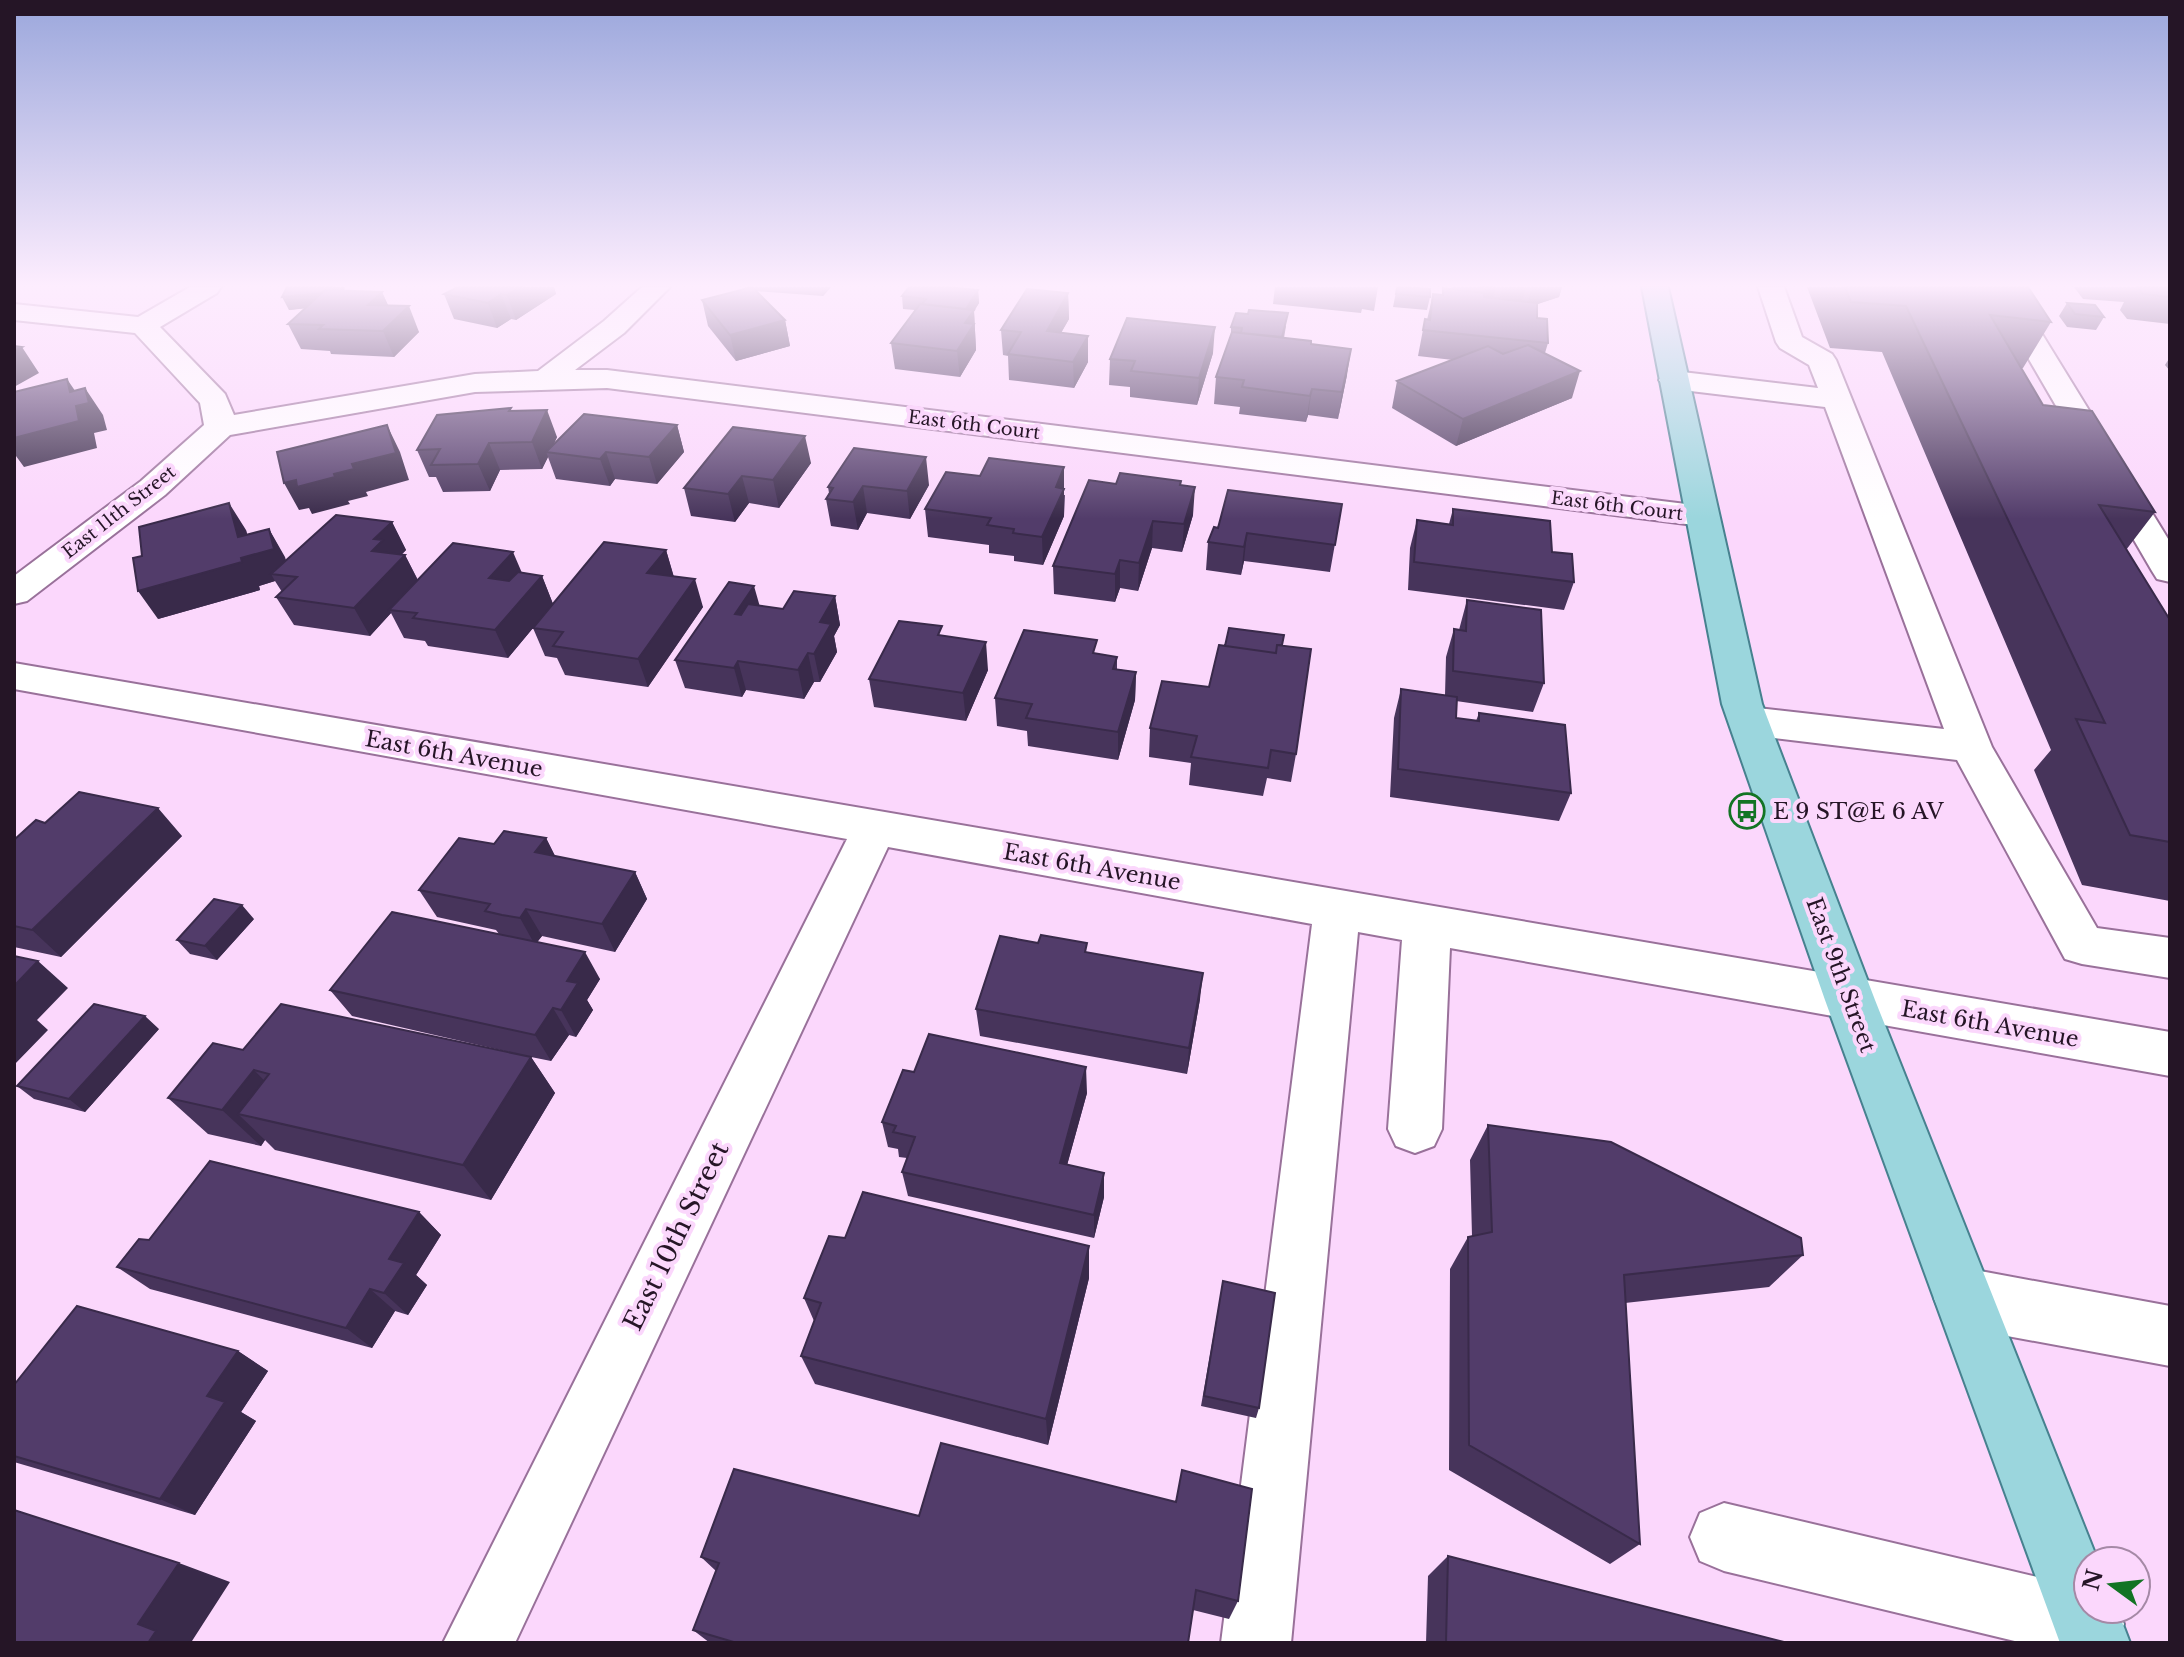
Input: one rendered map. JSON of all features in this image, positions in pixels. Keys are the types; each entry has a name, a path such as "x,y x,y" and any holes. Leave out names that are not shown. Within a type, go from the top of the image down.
{"main road":[{"name":"East 9th Street","path":"1671,364 1742,704 1850,1000 2092,1633"}],"street":[{"path":"180,364 214,400 220,427"},
{"path":"545,379 564,364"},
{"path":"1824,364 1971,747 2082,945 2170,958"},
{"path":"2046,364 2170,571"},
{"name":"East 6th Court","path":"220,427 475,383 607,379 1702,516"},
{"path":"1674,380 1836,399"},
{"name":"East 11th Street","path":"14,593 153,488 220,427"},
{"name":"East 6th Avenue","path":"24,687 874,829 2170,1054"},
{"path":"1749,721 1971,747"},
{"name":"East 10th Street","path":"478,1643 874,829"},
{"path":"1256,1643 1337,910"},
{"path":"1415,1129 1427,926"},
{"path":"1964,1298 2170,1336"},
{"path":"1724,1537 2092,1633"}],"building":[{"path":"1134,364 1203,364 1199,378 1131,371"},
{"path":"1221,364 1348,364 1342,392 1312,389 1310,396 1242,387 1244,380 1216,377"},
{"path":"1440,364 1567,364 1580,371 1463,419 1397,381"},
{"path":"1934,364 2019,364 2043,405 2092,411 2155,512 2099,505 2170,620 2170,842 2130,835 2076,719 2105,723"},
{"path":"67,379 70,392 85,388 89,403 76,406 79,421 14,438 14,392"},
{"path":"511,408 509,411 547,410 532,442 489,443 478,464 431,465 440,449 417,450 437,415"},
{"path":"584,414 677,425 649,457 606,452 600,459 546,452"},
{"path":"387,425 396,453 352,464 354,469 334,474 335,477 297,487 296,480 284,483 277,452"},
{"path":"733,427 805,436 773,480 742,476 728,494 684,488"},
{"path":"854,448 926,457 907,491 863,486 853,502 826,499 833,488 828,487"},
{"path":"989,458 1064,467 1056,487 1064,489 1042,537 987,525 991,518 925,509 946,472 980,476"},
{"path":"1120,473 1181,481 1180,485 1195,487 1184,524 1153,521 1139,563 1120,560 1115,574 1053,566 1089,480 1116,484"},
{"path":"1228,490 1342,504 1335,545 1247,533 1244,547 1208,542 1214,527 1218,528"},
{"path":"229,503 238,537 269,529 274,549 241,558 242,562 138,591 133,558 142,556 139,527"},
{"path":"1453,509 1550,521 1552,552 1572,554 1574,582 1414,562 1417,520 1453,525"},
{"path":"336,515 392,522 374,539 383,540 372,551 405,555 354,608 276,597 297,577 271,574"},
{"path":"604,542 666,550 647,573 695,579 638,659 553,646 563,632 533,628"},
{"path":"453,543 513,552 489,578 509,581 518,572 542,576 495,630 413,618 417,613 389,610"},
{"path":"729,582 754,586 735,614 741,615 748,604 783,609 794,591 835,596 820,622 831,624 814,654 808,653 798,670 738,661 734,668 675,660"},
{"path":"1467,600 1541,610 1544,683 1453,671 1454,629 1466,631"},
{"path":"899,621 942,626 938,635 986,642 963,693 869,679"},
{"path":"1229,628 1284,635 1282,645 1277,645 1276,653 1225,646"},
{"path":"1024,630 1097,640 1093,653 1117,657 1113,669 1136,672 1118,732 1026,718 1032,704 995,698"},
{"path":"1219,645 1276,653 1277,645 1311,649 1296,754 1271,750 1268,768 1191,757 1197,736 1150,728 1162,681 1209,687"},
{"path":"1401,689 1457,697 1456,718 1479,721 1479,713 1565,725 1571,793 1398,769"},
{"path":"79,792 158,808 32,930 14,926 14,840 36,820 45,823"},
{"path":"504,831 546,838 535,852 635,872 602,924 526,909 520,918 502,915 485,911 490,904 419,890 459,838 494,844"},
{"path":"214,899 242,905 205,946 177,940"},
{"path":"392,912 585,952 567,981 578,983 561,1010 553,1008 535,1035 330,990"},
{"path":"1041,935 1087,943 1085,952 1203,973 1189,1048 976,1009 1000,936 1038,943"},
{"path":"14,956 38,961 14,986"},
{"path":"94,1004 145,1016 69,1099 17,1086"},
{"path":"281,1004 531,1057 463,1165 238,1114 269,1074 254,1070 222,1110 168,1098 213,1043 243,1050"},
{"path":"929,1034 1086,1067 1060,1163 1104,1173 1094,1215 902,1172 915,1137 893,1132 896,1126 882,1122 903,1070 914,1072"},
{"path":"1488,1125 1611,1142 1801,1238 1803,1255 1624,1275 1640,1544 1469,1445 1468,1237 1492,1232"},
{"path":"210,1161 419,1212 389,1259 404,1263 384,1293 370,1289 346,1328 117,1267 139,1239 149,1240"},
{"path":"863,1192 1089,1246 1046,1419 801,1356 821,1303 804,1298 829,1236 845,1238"},
{"path":"1223,1281 1275,1293 1259,1408 1204,1396"},
{"path":"77,1306 238,1351 207,1396 225,1402 160,1499 14,1456 14,1385"},
{"path":"941,1443 1176,1502 1182,1470 1252,1489 1238,1601 1196,1590 1188,1643 737,1643 693,1630 719,1563 701,1557 734,1469 919,1516"},
{"path":"14,1510 179,1563 138,1624 156,1631 148,1643 14,1643"},
{"path":"1448,1556 1788,1643 1446,1643"}],"place":[{"name":"E 9 ST@E 6 AV","path":"1747,811"}]}
